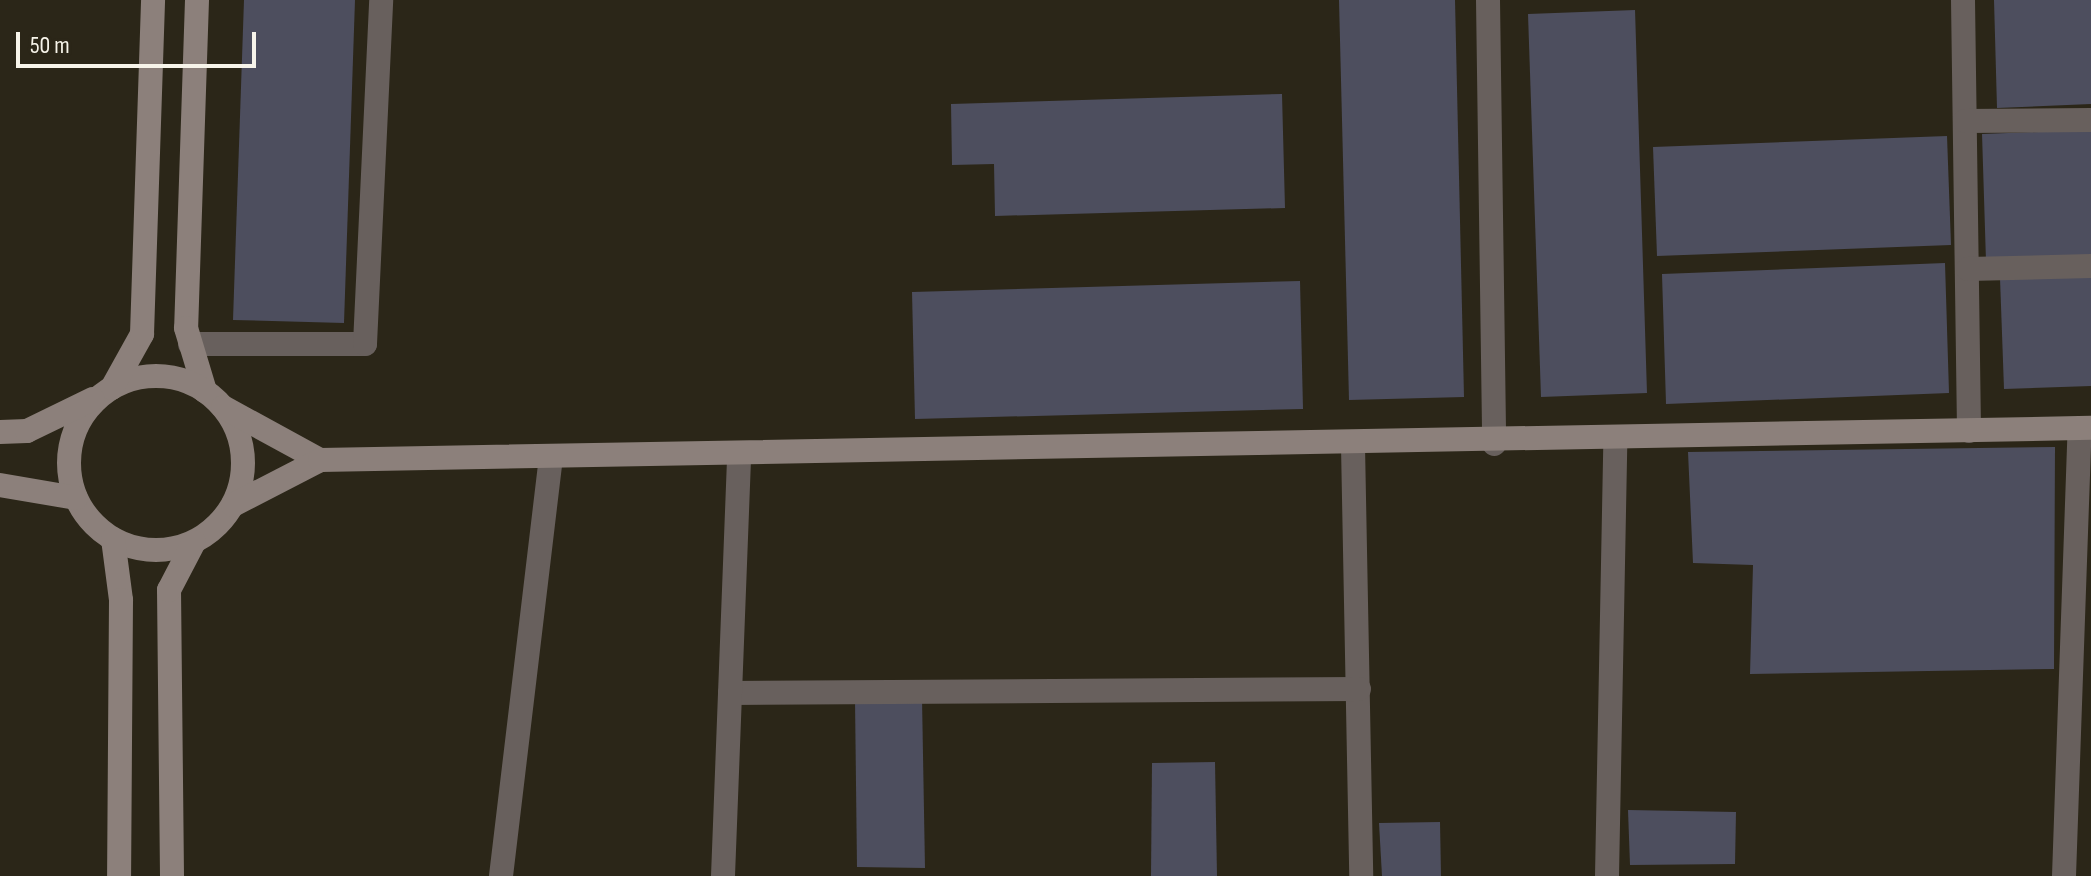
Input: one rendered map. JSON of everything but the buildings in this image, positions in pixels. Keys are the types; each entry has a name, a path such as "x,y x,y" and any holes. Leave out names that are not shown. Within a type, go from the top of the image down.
{"street":[{"path":"153,0 142,334 71,442 76,498 113,539 139,549 194,542"},
{"path":"197,0 190,344 205,391"},
{"path":"190,344 365,344 381,0"},
{"path":"1488,0 1494,444"},
{"path":"1963,0 1969,431"},
{"path":"1965,121 2091,120"},
{"path":"1968,269 2091,266"},
{"path":"0,432 27,431 107,391 159,376 205,391 223,407 320,460"},
{"path":"223,407 243,455 233,505"},
{"path":"172,876 169,590 194,542 233,505 320,460 1494,444 2086,428 2064,876"},
{"path":"1607,876 1615,440"},
{"path":"1353,446 1361,876"},
{"path":"723,876 739,454"},
{"path":"501,876 551,456"},
{"path":"0,485 76,498"},
{"path":"113,539 121,600 119,876"},
{"path":"730,693 1359,689"}]}
